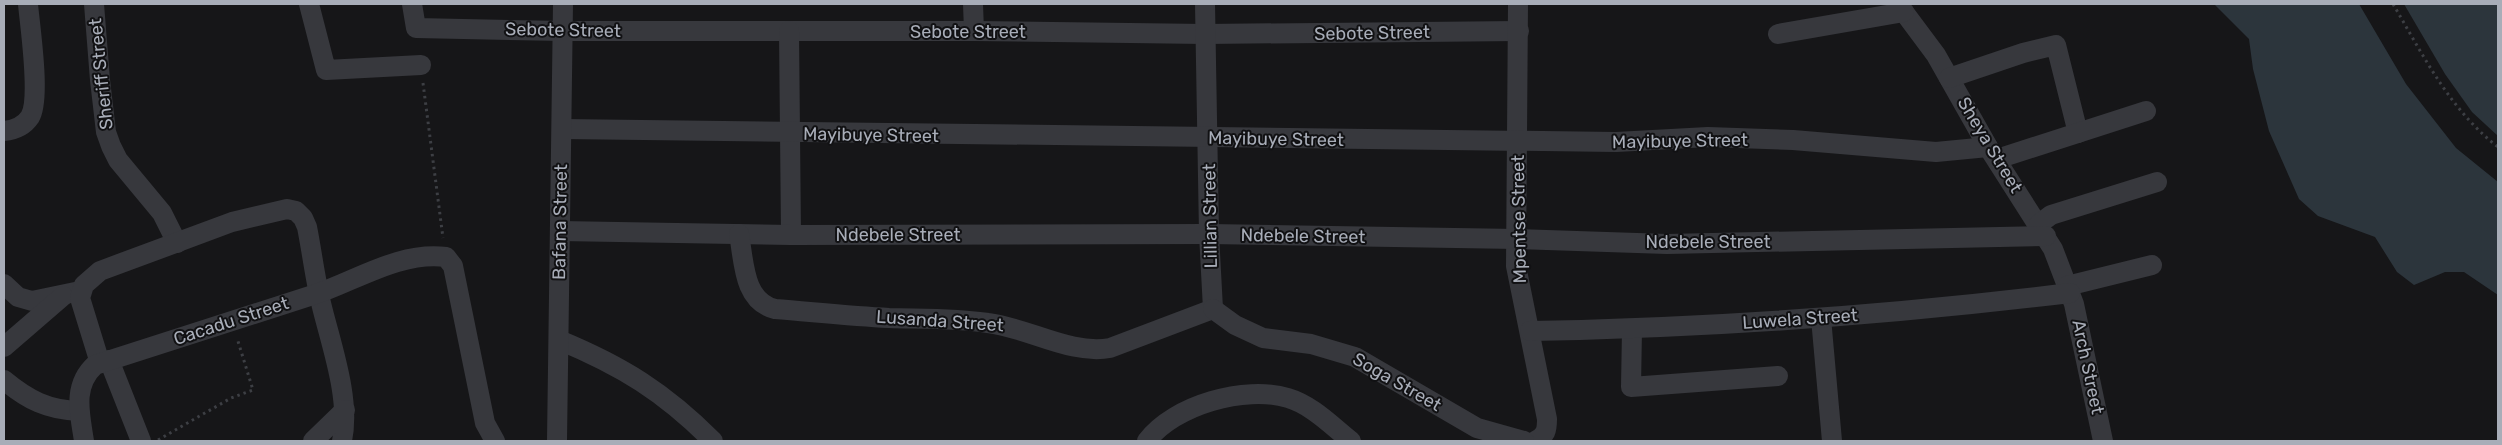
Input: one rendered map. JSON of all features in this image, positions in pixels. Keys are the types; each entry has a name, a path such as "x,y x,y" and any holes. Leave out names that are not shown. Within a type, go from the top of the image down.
{"street":[{"path":"4,131 18,128 24,124 32,112 35,98 28,4"},
{"name":"Sheriff Street","path":"94,4 106,132 118,160 162,213 177,243"},
{"path":"309,4 326,70 421,65"},
{"name":"Sebote Street","path":"412,4 416,28 563,31 974,31 1205,34 1519,31"},
{"name":"Bafana Street","path":"557,441 563,4"},
{"path":"973,4 974,31"},
{"name":"Lillian Street","path":"1205,4 1209,234 1213,309"},
{"name":"Mpentse Street","path":"1518,4 1517,276 1547,419 1541,436"},
{"path":"1778,34 1901,8"},
{"name":"Sheya Street","path":"1901,8 1926,40 1992,153 2042,230 2068,289"},
{"path":"789,31 792,134 791,235"},
{"path":"1949,78 2024,53 2056,45 2078,133"},
{"name":"Mayibuye Street","path":"562,129 792,134 1616,142 1708,137 1793,140 1936,152 1992,153 2078,133 2146,111"},
{"path":"2042,230 2051,215 2157,182"},
{"path":"4,347 100,271 232,222 287,209 296,211 303,218 307,227 319,293 345,410 342,441"},
{"name":"Ndebele Street","path":"560,231 791,235 1209,234 1516,239 1668,244 2042,230"},
{"name":"Lusanda Street","path":"739,234 752,294 762,305 775,309 876,317 986,322 1012,326 1074,348 1095,351 1110,348 1213,309"},
{"name":"Cacadu Street","path":"84,441 79,411 79,395 83,380 88,372 104,362 319,293 391,264 425,257 446,257"},
{"path":"446,257 453,266 485,423 495,441"},
{"name":"Luwela Street","path":"1530,331 1632,329 1821,318 1964,306 2068,289 2152,265"},
{"path":"4,284 26,300 32,301 73,293 80,298 104,362 141,441"},
{"name":"Arch Street","path":"2068,289 2077,315 2103,441"},
{"name":"Soga Street","path":"1213,309 1235,325 1263,338 1311,344 1355,357 1477,428 1524,441"},
{"path":"1821,318 1832,441"},
{"path":"1632,329 1631,387 1778,376"},
{"path":"559,340 620,368 677,406 713,441"},
{"path":"4,380 32,401 47,407 79,411"},
{"path":"1147,441 1156,430 1183,411 1203,403 1254,394 1274,395 1304,405 1351,441"},
{"path":"313,441 345,410"}],"path":[{"path":"2393,4 2440,85 2460,111 2498,147"},
{"path":"421,65 446,257"},
{"path":"156,441 231,398 252,390 232,321"}],"shaded area":[{"path":"2214,4 2359,4 2406,84 2456,148 2498,182 2498,295 2464,272 2445,272 2414,285 2397,272 2375,237 2318,216 2299,199 2269,131 2253,69 2249,39"},
{"path":"2404,4 2498,4 2498,136 2472,112 2445,74"}]}
